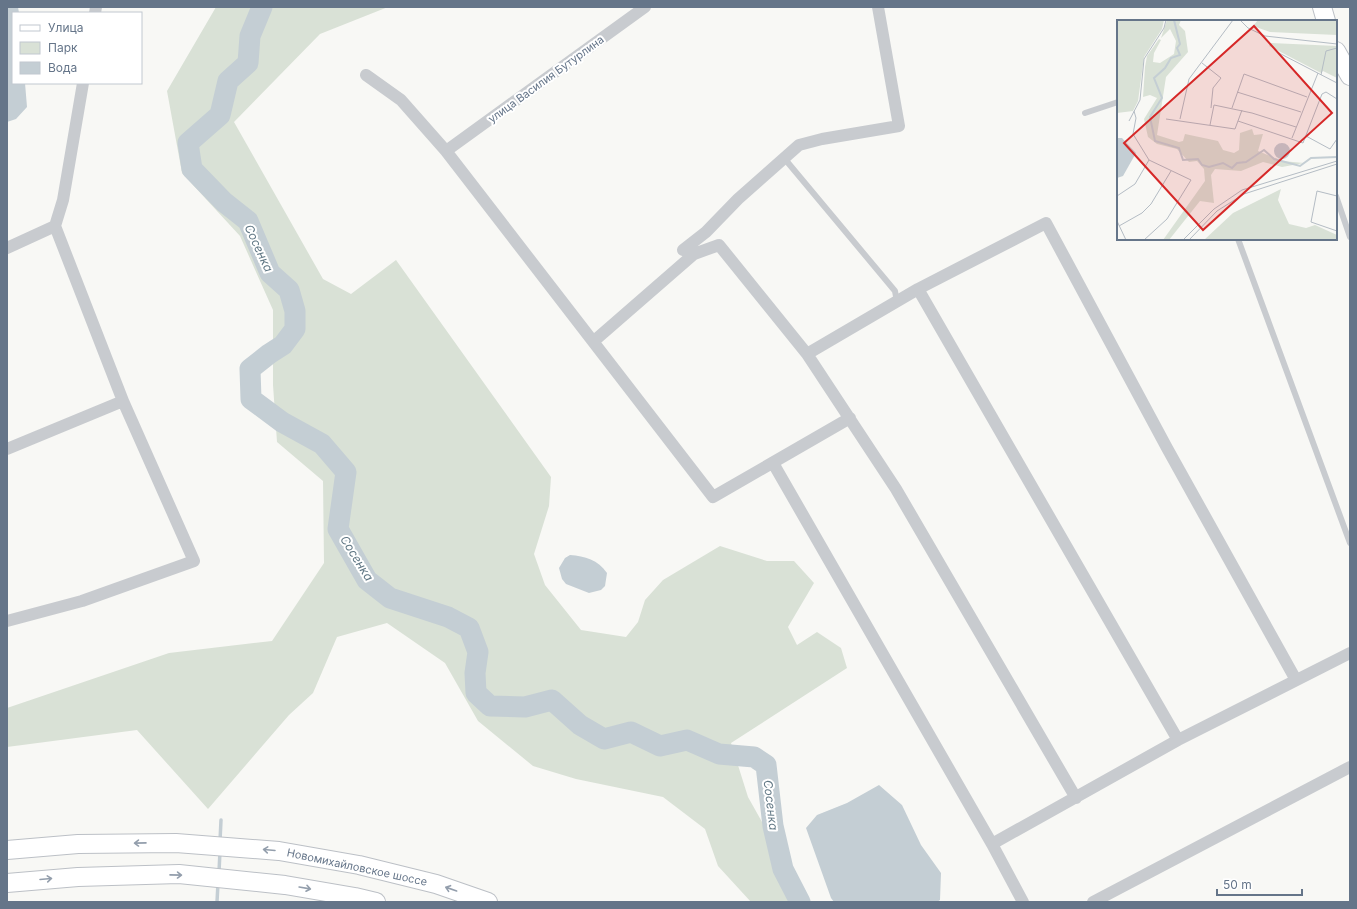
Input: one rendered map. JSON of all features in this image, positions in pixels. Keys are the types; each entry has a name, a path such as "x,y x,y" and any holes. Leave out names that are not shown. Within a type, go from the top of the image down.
{"main road":[{"path":"1322,7 1326,20"},
{"path":"1337,53 1350,76"},
{"name":"Новомихайловское шоссе","path":"7,850 78,844 176,842 279,851 359,865 436,884 488,902"},
{"path":"7,882 78,877 179,874 285,885 376,902"}],"street":[{"name":"улица Василия Бутурлина","path":"446,151 645,7"},
{"path":"683,250 706,232 738,199 799,145 822,139 899,126 878,7"},
{"path":"366,75 401,100 446,151 713,497 850,418"},
{"path":"7,621 82,601 194,561 123,401 55,226 63,200 83,84"},
{"path":"807,354 918,289 1046,223 1167,448 1296,680"},
{"path":"7,248 55,226"},
{"path":"594,341 694,254 719,245 807,354 896,489 1076,798"},
{"path":"918,289 1178,740"},
{"path":"7,449 123,401"},
{"path":"773,463 992,844 1022,902"},
{"path":"992,844 1178,740 1350,654"},
{"path":"1093,902 1350,767"}],"lane":[{"path":"1085,114 1117,102"},
{"path":"784,158 895,291 897,302"},
{"path":"1337,199 1350,236"},
{"path":"1238,240 1350,543"}],"green space":[{"path":"216,7 388,7 320,34 234,122 323,279 351,294 396,260 551,477 549,506 534,554 545,585 581,630 626,637 638,622 645,600 663,580 720,546 767,561 794,561 814,583 788,627 797,645 817,632 841,648 847,668 731,743 748,797 807,902 751,902 718,866 705,829 663,797 576,779 533,766 478,721 445,663 387,623 337,637 313,693 289,715 208,809 137,730 7,747 7,708 169,653 272,641 324,563 323,481 277,442 273,385 273,310 240,236 182,173 167,91"}],"water":[{"path":"7,7 18,7 19,12 12,12 12,84 25,84 27,107 16,119 7,122"},
{"path":"570,555 581,556 600,565 607,573 605,586 601,590 589,593 566,584 562,579 559,568 565,558"},
{"path":"879,785 902,805 921,845 941,873 940,900 937,902 834,902 831,898 806,828 817,815 847,803"}],"waterway":[{"name":"Сосенка","path":"262,7 250,36 248,63 228,81 220,115 188,143 192,169 224,202 248,221 270,273 289,290 295,311 295,329 283,345 250,369 251,399 282,422 322,444 346,472 338,529 367,580 390,598 448,617 469,628 478,652 475,673 476,693 490,706 525,707 552,700 580,725 604,739 631,732 660,746 687,740 719,754 754,757 766,765 773,826 783,869 800,902"},
{"path":"220,841 221,820"},
{"path":"219,872 220,851"},
{"path":"217,902 218,883"}]}
